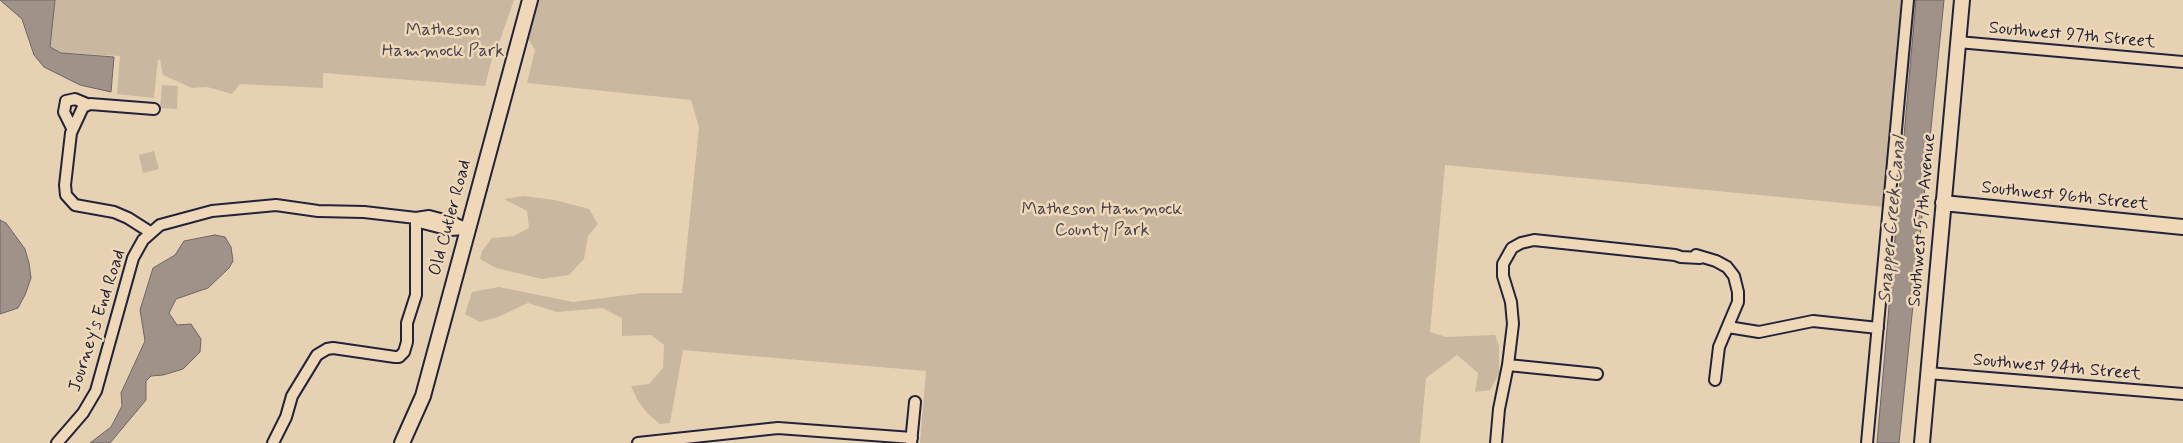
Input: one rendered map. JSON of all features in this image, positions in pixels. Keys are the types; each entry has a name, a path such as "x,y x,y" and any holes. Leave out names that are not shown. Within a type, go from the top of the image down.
{"main road":[{"name":"Old Cutler Road","path":"402,443 423,396 466,229 530,0"},
{"name":"Southwest 57th Avenue","path":"1922,443 1962,0"},
{"name":"Southwest 96th Street","path":"1943,203 2183,227"}],"street":[{"path":"1867,443 1908,0"},
{"name":"Southwest 97th Street","path":"1958,42 2183,62"},
{"path":"72,128 64,112 66,101 72,98 87,104 154,109"},
{"path":"87,104 81,110 72,128 65,185 68,199 78,206 120,214 150,232"},
{"name":"Journey's End Road","path":"57,443 88,406 96,391 133,258 139,246 150,232 167,222 202,213 269,206 416,218 429,216 452,222 466,229"},
{"path":"274,443 292,396 317,355 333,348 395,357 399,357 404,352 407,342 407,323 416,295 416,218"},
{"path":"1496,443 1500,400 1508,365 1513,324 1511,302 1503,272 1504,260 1510,251 1521,243 1534,240 1675,255 1682,254 1698,256 1727,267 1736,282 1738,299 1718,352 1715,380"},
{"path":"1728,327 1760,332 1813,321 1878,328"},
{"path":"1508,365 1597,374"},
{"name":"Southwest 94th Street","path":"1928,373 2183,394"},
{"path":"638,443 778,428 911,441 916,402"}],"green space":[{"name":"Matheson Hammock Park","path":"55,0 514,0 498,46 495,47 485,86 323,73 323,88 240,84 232,94 207,87 192,88 163,75 160,60 158,59 154,98 117,94 120,56 61,53 50,47"},
{"name":"Matheson Hammock County Park","path":"537,0 1916,0 1895,208 1445,165 1430,332 1446,337 1495,335 1499,346 1499,374 1490,390 1475,392 1478,373 1457,355 1426,378 1420,443 920,443 926,371 683,350 670,423 660,424 648,414 638,401 631,386 649,384 663,368 664,345 651,335 622,336 622,318 602,308 557,312 528,303 498,317 480,322 465,314 472,292 499,287 573,302 642,293 682,293 699,128 691,100 527,83 535,50 526,35"},
{"path":"162,85 178,86 177,109 160,108"},
{"path":"154,151 159,169 143,173 139,155"},
{"path":"523,196 555,200 589,209 598,224 588,236 584,259 569,275 542,279 496,268 480,259 482,251 492,238 514,236 529,228 527,211 504,199"}],"shaded area":[{"path":"0,0 55,0 50,47 61,53 114,57 111,92 80,85 44,67 34,55 22,19"},
{"path":"1916,0 1944,0 1899,443 1877,443"},
{"path":"0,220 6,223 25,249 31,278 18,308 0,314"},
{"path":"215,235 225,237 231,247 233,261 229,268 208,288 176,299 169,313 177,325 191,324 201,339 200,352 183,369 163,375 151,376 146,381 146,400 110,443 90,443 111,427 122,406 121,393 145,341 140,310 153,268 175,255 184,241"}],"water label":[{"name":"Snapper Creek Canal","path":"1893,220"}]}
